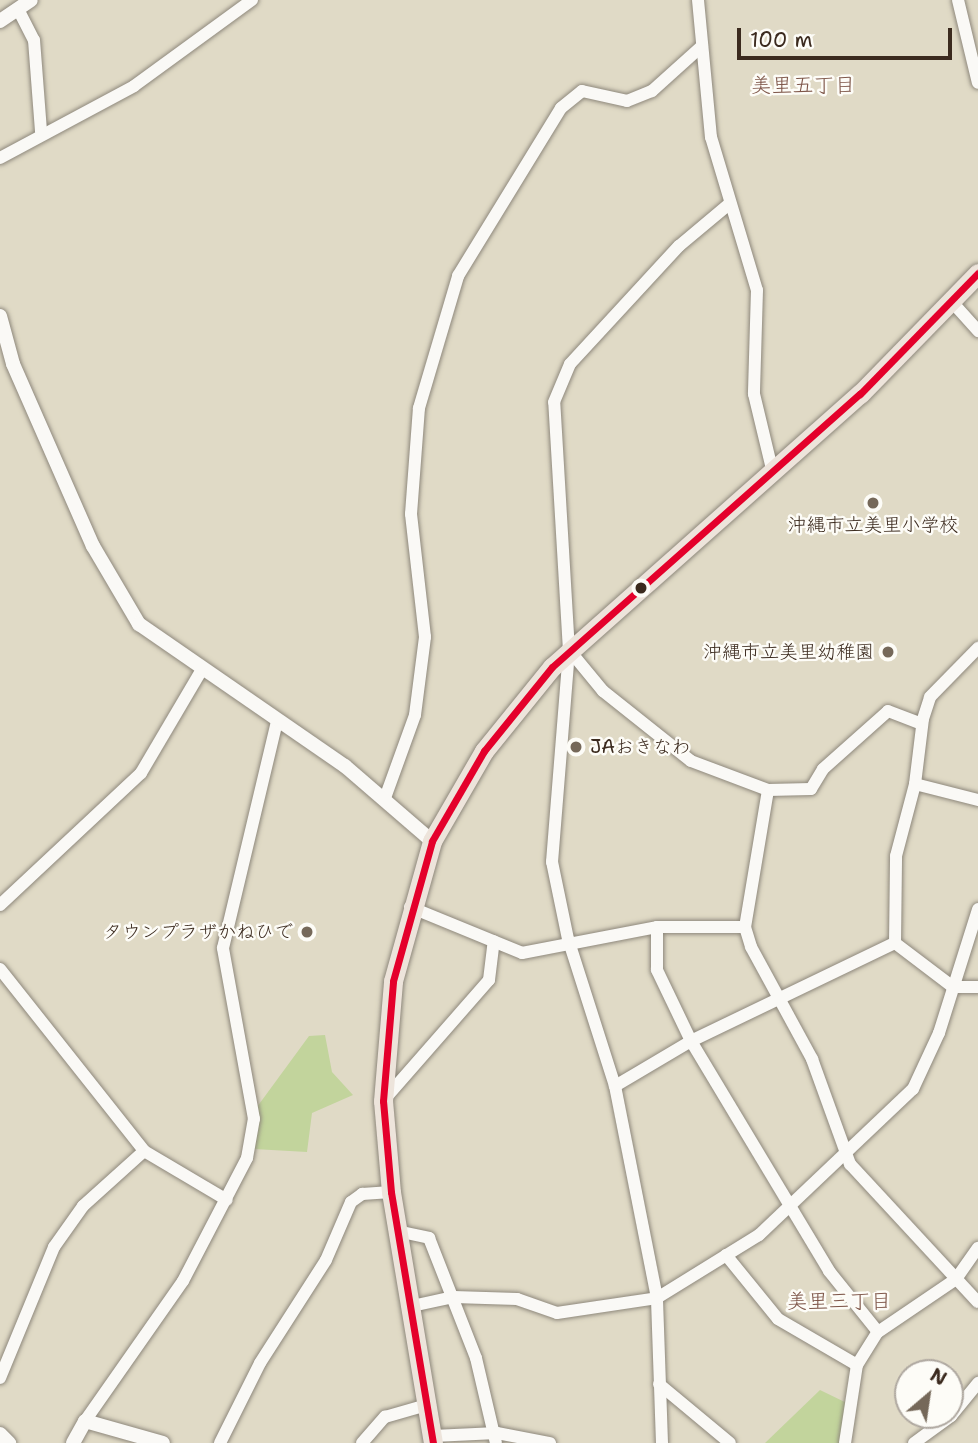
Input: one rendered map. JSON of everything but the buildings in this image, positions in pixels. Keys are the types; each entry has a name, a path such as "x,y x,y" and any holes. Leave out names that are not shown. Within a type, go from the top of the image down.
{"highway":[{"path":"433,1440 430,1405 391,1192 383,1101 393,981 410,907 432,841 498,730 569,651 953,303 978,274"}],"street":[{"path":"0,21 32,0"},
{"path":"0,158 41,132 134,86 252,0"},
{"path":"698,0 711,137 728,205 757,290 754,394 772,469"},
{"path":"958,0 978,83"},
{"path":"18,9 34,40 41,132"},
{"path":"385,798 415,715 425,637 411,514 419,408 458,276 561,108 582,90 627,101 652,91 702,46"},
{"path":"662,1443 657,1298 615,1086 568,939 550,835 569,651 553,421 557,385 679,246 728,205"},
{"path":"953,303 978,331"},
{"path":"0,316 13,364 112,587 139,624 201,671 385,798 432,841"},
{"path":"895,943 896,856 915,783 922,723 930,697 978,648"},
{"path":"569,651 603,691 691,761 768,790 811,789 822,769 888,711 922,723"},
{"path":"0,905 141,773 201,671"},
{"path":"73,1443 85,1421 183,1281 247,1158 254,1119 223,948 277,722"},
{"path":"915,783 978,800"},
{"path":"768,790 745,927 777,998 812,1059 844,1154 978,1302"},
{"path":"410,907 522,953 568,939 657,927 745,927"},
{"path":"412,1306 454,1297 517,1299 558,1313 657,1298 726,1255 791,1205 913,1089 953,987 978,909"},
{"path":"657,927 657,970 691,1041 829,1271 878,1332"},
{"path":"383,1101 489,980 494,941"},
{"path":"615,1086 691,1041 895,943"},
{"path":"895,943 953,987 978,987"},
{"path":"0,969 144,1151 227,1200"},
{"path":"0,1378 54,1247 83,1206 144,1151"},
{"path":"220,1443 260,1363 326,1260 351,1202 362,1194 391,1192"},
{"path":"397,1231 429,1238 454,1297 497,1438"},
{"path":"845,1443 857,1365 878,1332 956,1279 978,1248"},
{"path":"726,1255 778,1319 857,1365"},
{"path":"914,1443 951,1416 978,1383"},
{"path":"659,1384 730,1443"},
{"path":"362,1443 385,1417 430,1405"},
{"path":"85,1421 163,1443"},
{"path":"0,1434 9,1443"},
{"path":"433,1440 497,1438 550,1443"}],"green space":[{"path":"325,1035 332,1072 353,1095 312,1113 307,1152 254,1149 257,1107 309,1036"},
{"path":"820,1390 855,1407 841,1443 765,1443"}],"transit line":[{"path":"433,1443 391,1192 383,1101 393,981 432,841 484,751 552,667 860,394 978,273"}],"place":[{"name":"沖縄市立美里小学校","path":"873,503"},
{"name":"沖縄市立美里幼稚園","path":"888,652"},
{"name":"JAおきなわ","path":"576,747"},
{"name":"タウンプラザかねひで","path":"307,932"}],"district":[{"name":"美里五丁目","path":"803,85"},
{"name":"美里三丁目","path":"839,1301"}]}
